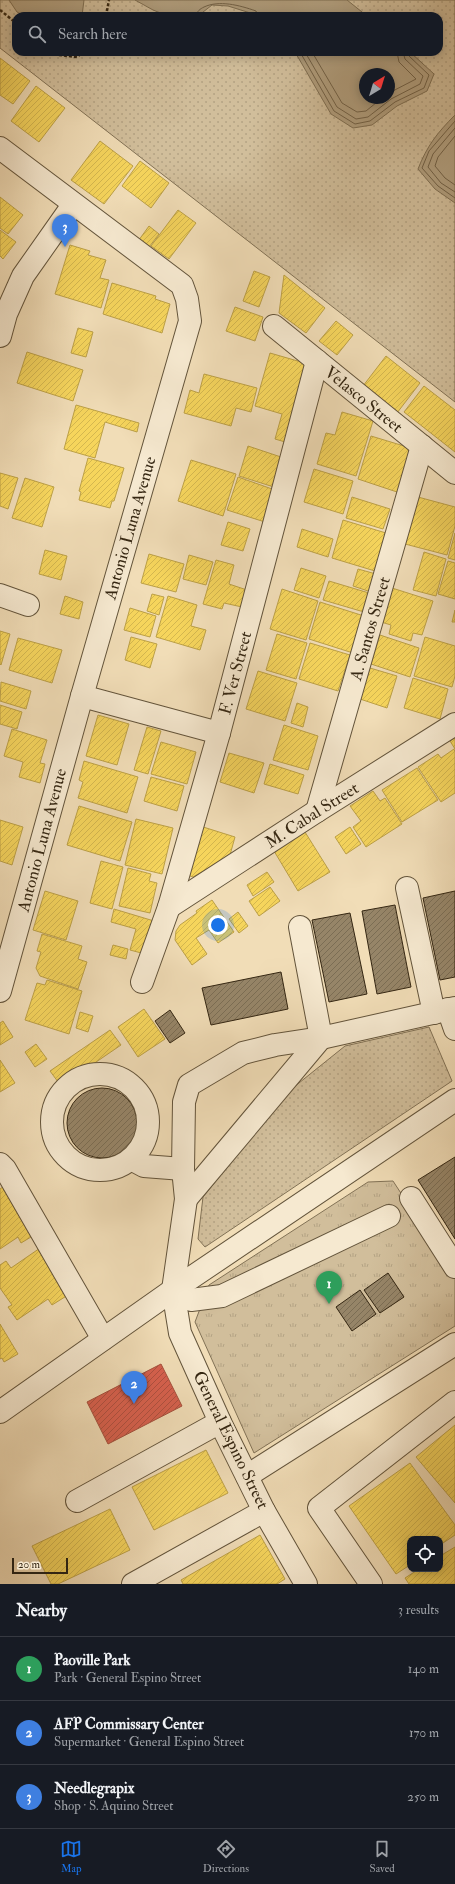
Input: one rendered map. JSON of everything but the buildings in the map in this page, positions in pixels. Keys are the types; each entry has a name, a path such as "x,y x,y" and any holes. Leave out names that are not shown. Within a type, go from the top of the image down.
{"street":[{"name":"Antonio Luna Avenue","path":"0,148 73,205 182,285 187,299 190,321 82,696 0,991"},
{"path":"0,336 6,314 23,276 73,205"},
{"name":"Velasco Street","path":"274,326 455,473"},
{"name":"F. Ver Street","path":"142,982 169,907 219,733 317,361"},
{"name":"A. Santos Street","path":"316,810 422,446"},
{"path":"0,595 28,605"},
{"path":"82,696 219,733"},
{"name":"M. Cabal Street","path":"169,907 316,810 455,724"},
{"path":"407,888 446,1010 455,1030"},
{"path":"186,1199 321,1038 300,927"},
{"name":"General Espino Street","path":"306,1584 264,1511 220,1422 180,1333 173,1290 186,1199 182,1169 184,1102 190,1086 243,1053 275,1045 321,1038 446,1010"},
{"path":"103,1074 125,1080 141,1097 147,1113 148,1130 142,1146 130,1160 121,1166 110,1169 86,1168 76,1163 59,1147 53,1131 53,1113 56,1102 62,1092 70,1084 80,1078 103,1074"},
{"path":"0,1412 173,1290 455,1100"},
{"path":"130,1160 144,1166 182,1169"},
{"path":"0,1164 5,1169 103,1339"},
{"path":"410,1198 455,1267"},
{"path":"173,1290 191,1300 222,1296 390,1216"},
{"path":"247,1476 455,1344"},
{"path":"371,1584 319,1508 455,1402"},
{"path":"77,1501 220,1422"},
{"path":"133,1584 264,1511"}],"path":[{"path":"107,12 109,0"},
{"path":"0,10 12,20"},
{"path":"68,56 78,56"}],"green space":[{"path":"0,0 455,0 455,402 0,48"},
{"path":"429,1027 452,1081 205,1247 198,1239 203,1197 289,1091 345,1046"},
{"path":"393,1181 455,1276 455,1326 254,1453 195,1322 209,1285 368,1182"}],"water":[{"path":"9,0 84,0 82,12 17,12"},
{"path":"135,0 347,0 362,12 247,12 228,6 212,5 203,12 158,12"},
{"path":"297,56 414,56 434,74 427,91 397,106 372,125 353,128 331,114"},
{"path":"455,115 455,203 435,189 418,169 433,140"}],"place":[{"name":"Needlegrapix","path":"65,247"},
{"name":"Paoville Park","path":"329,1304"},
{"name":"AFP Commissary Center","path":"134,1404"}]}
